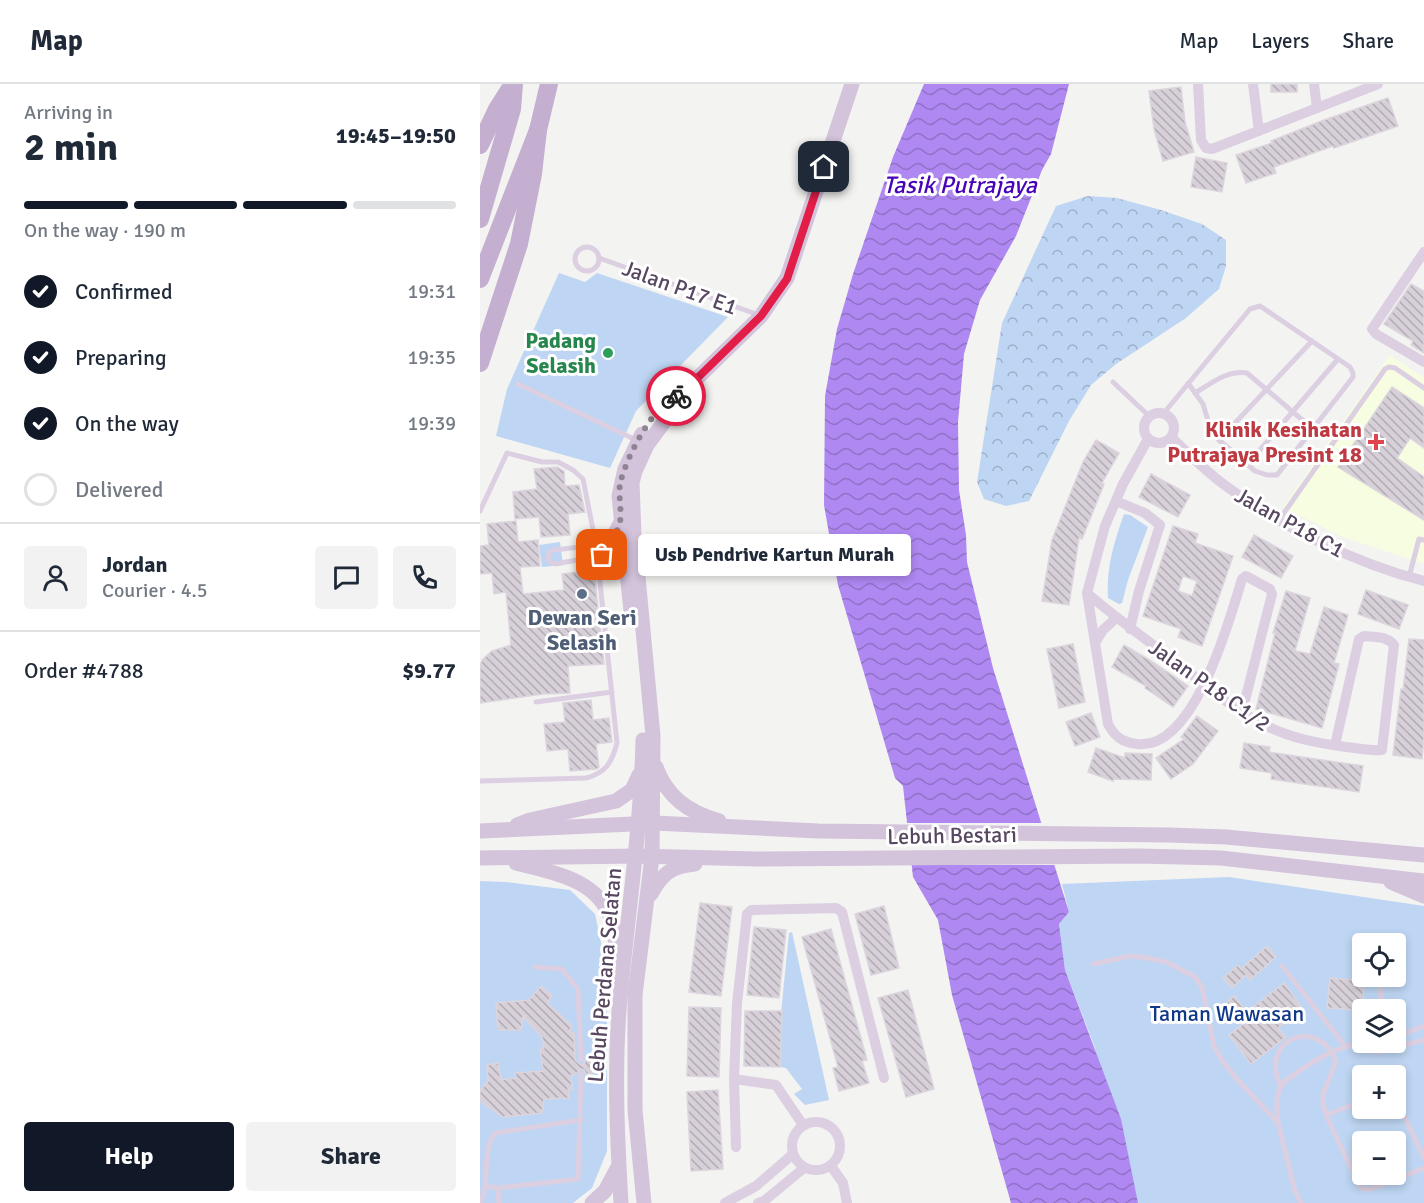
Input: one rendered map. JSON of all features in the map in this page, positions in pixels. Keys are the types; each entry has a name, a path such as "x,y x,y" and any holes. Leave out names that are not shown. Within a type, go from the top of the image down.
{"main road":[{"path":"480,145 497,109 514,84"},
{"path":"480,219 512,109 514,84"},
{"path":"480,279 537,130 549,84"},
{"path":"646,823 651,707 629,546 621,522 619,507 621,483 630,455 653,417 671,398 681,394 761,316 787,279 856,85"},
{"path":"480,363 519,244 533,174 537,130"},
{"path":"681,394 678,403 647,445 635,471 632,495 627,571 647,764 670,795 685,807 702,816 740,828"},
{"path":"621,522 614,536 601,550 618,560 627,571"},
{"path":"503,831 530,820 616,801 632,790 647,764"},
{"name":"Lebuh Bestari","path":"480,831 646,823 838,832 1226,837 1424,855"},
{"name":"Lebuh Perdana Selatan","path":"621,1203 616,1110 620,1000 637,856 646,823"},
{"name":"Lebuh Perdana Selatan","path":"644,1203 635,1110 635,995 652,857 646,823"},
{"path":"1394,853 1424,845"},
{"name":"Lebuh Bestari","path":"480,858 637,856 822,859 1139,855 1221,858 1424,880"},
{"path":"498,858 579,881 594,892 608,910 614,929 620,1000"},
{"path":"648,900 664,873 683,865 757,859"},
{"path":"1370,873 1424,896"},
{"path":"592,1203 605,1191 619,1166"}],"street":[{"path":"1198,84 1202,140 1206,148 1219,147 1378,84"},
{"path":"1253,84 1259,131"},
{"path":"1314,84 1317,108"},
{"path":"1424,252 1372,329 1376,334 1424,362"},
{"path":"1163,414 1173,423 1174,428 1168,441 1158,444 1148,439 1143,428 1149,416 1163,414"},
{"name":"Jalan P18 C1","path":"1171,437 1225,486 1279,520 1350,556 1424,581"},
{"path":"1148,439 1105,526 1087,593 1108,724 1115,736 1123,741 1144,745 1166,736 1184,720 1205,684 1242,579 1246,576 1257,581 1272,594 1242,712"},
{"path":"1116,501 1145,513 1160,525 1139,591 1130,629"},
{"name":"Jalan P18 C1/2","path":"1087,593 1130,629 1242,712 1277,731 1320,744 1382,750 1394,645 1384,638 1364,636 1359,639 1335,745"},
{"path":"1095,643 1103,630 1116,618"},
{"path":"736,1147 734,1079 737,1004 747,914 751,910 836,908 842,912 884,1078"},
{"path":"734,1079 776,1085 803,1125"},
{"path":"819,1122 834,1129 838,1136 840,1152 831,1166 818,1171 804,1168 793,1154 793,1138 803,1125 819,1122"},
{"path":"724,1203 756,1186 793,1154"},
{"path":"831,1166 843,1183 847,1203"},
{"path":"758,1203 804,1168"}],"lane":[{"path":"587,247 596,250 599,258 597,267 590,272 581,271 575,265 574,256 579,249 587,247"},
{"name":"Jalan P17 E1","path":"599,258 761,316"},
{"path":"1163,414 1188,383 1250,309 1260,306 1350,367 1353,373 1353,377 1277,475 1261,473 1247,465 1219,440 1209,424 1203,404 1188,383"},
{"path":"1219,440 1312,341"},
{"path":"1247,465 1338,359"},
{"path":"1279,520 1385,369 1395,368 1424,388"},
{"path":"1195,393 1224,375 1247,373 1313,429"},
{"path":"1113,382 1149,416"},
{"path":"518,384 638,441"},
{"path":"480,511 507,453 542,462 558,462 573,470 583,479 601,550 617,743 614,756 598,775 586,778 480,782"},
{"path":"1409,577 1422,540"},
{"path":"629,546 601,550 553,550 549,553 548,558 550,562 556,564 601,550 629,546"},
{"path":"536,702 612,692"},
{"path":"1093,964 1130,956 1148,958 1166,962 1195,977 1202,987 1214,1046 1223,1062 1278,1123"},
{"path":"1282,966 1346,1047"},
{"path":"535,967 562,969 578,989 581,1060"},
{"path":"1406,1033 1424,1026"},
{"path":"1281,1086 1276,1076 1274,1061 1280,1047 1292,1038 1307,1035 1321,1040 1332,1051 1335,1062 1323,1094 1326,1115 1360,1187 1371,1189 1424,1168"},
{"path":"1406,1045 1424,1040"},
{"path":"1301,1203 1295,1191 1278,1123 1277,1103 1281,1086 1319,1056 1352,1046"},
{"path":"485,1186 498,1188 578,1179 581,1074"},
{"path":"1326,1115 1352,1105"},
{"path":"1405,1119 1424,1158"},
{"path":"481,1202 485,1186 483,1150 489,1138 495,1133 581,1120"},
{"path":"498,1188 499,1203"}],"shaded area":[{"name":"Klinik Kesihatan Putrajaya Presint 18","path":"1390,355 1424,378 1424,564 1340,536 1283,507"}],"green space":[{"path":"1088,196 1117,198 1202,224 1226,240 1226,266 1219,289 1186,318 1116,364 1091,385 1069,421 1029,501 1006,506 984,499 977,482 1002,323 1056,206"},
{"name":"Padang Selasih","path":"559,273 585,282 597,273 728,317 636,411 610,468 496,436 507,389"},
{"path":"1124,514 1130,515 1148,527 1122,603 1119,604 1108,598 1108,576 1114,545"},
{"path":"560,542 563,565 542,567 539,545"},
{"name":"Taman Wawasan","path":"1229,877 1424,906 1424,1203 1138,1203 1094,1045 1065,970 1059,924 1069,912 1062,884"},
{"path":"480,881 570,890 595,914 603,952 607,1007 607,1151 592,1188 573,1203 480,1203"},
{"path":"792,932 829,1100 805,1105 794,1094 802,1089 786,1068 780,1067 781,1013 789,933"}],"water":[{"name":"Tasik Putrajaya","path":"924,84 1069,84 1051,154 1042,170 1016,236 980,300 964,354 958,422 959,490 966,535 967,562 993,668 1069,912 1059,924 1065,970 1121,1119 1138,1203 1011,1203 952,995 938,920 913,877 903,786 895,778 838,585 824,505 825,396 837,329 853,274 893,157"}],"pier":[{"path":"904,823 1046,823 1059,865 909,865"}],"building":[{"path":"1271,84 1297,84 1297,92 1271,92"},
{"path":"1181,87 1185,122 1194,152 1163,161 1154,129 1149,91"},
{"path":"1388,98 1398,126 1274,167 1276,173 1246,183 1236,155 1272,143 1271,141 1324,120"},
{"path":"1196,157 1227,163 1222,192 1191,187"},
{"path":"1411,284 1424,291 1424,353 1411,345 1413,341 1384,324"},
{"path":"1392,387 1424,408 1424,448 1410,438 1397,458 1424,477 1424,520 1338,467"},
{"path":"1096,440 1119,453 1102,483 1104,484 1082,539 1079,538 1069,605 1042,601 1052,540 1083,462"},
{"path":"557,467 564,471 565,486 579,485 585,512 568,514 570,535 541,537 539,517 515,519 513,492 537,489 534,469"},
{"path":"1151,474 1190,495 1178,517 1139,497"},
{"path":"516,521 518,542 538,540 540,566 520,567 523,594 564,590 562,574 594,570 604,664 568,666 570,693 543,694 480,703 482,660 492,651 511,645 506,592 494,594 492,573 480,574 480,546 489,545 487,524"},
{"path":"1173,526 1198,534 1195,543 1233,556 1202,646 1178,637 1181,629 1143,616","holes":["1183,576 1197,581 1192,596 1178,591"]},
{"path":"1254,535 1293,556 1281,578 1242,557"},
{"path":"1366,590 1408,605 1399,629 1358,614"},
{"path":"1286,591 1310,598 1295,651 1310,654 1324,607 1348,615 1334,663 1339,664 1322,728 1256,709 1275,633 1273,633"},
{"path":"1409,639 1424,640 1422,759 1393,755"},
{"path":"1073,644 1085,702 1059,708 1047,649"},
{"path":"1124,645 1188,686 1173,707 1145,688 1146,686 1112,667"},
{"path":"591,700 593,720 609,718 612,742 596,744 599,767 597,769 570,771 568,749 547,751 544,724 565,722 563,703"},
{"path":"1091,713 1100,737 1075,746 1066,722"},
{"path":"1197,716 1218,731 1193,764 1171,779 1156,758 1184,739 1181,737"},
{"path":"1244,743 1270,747 1269,752 1363,766 1359,792 1271,779 1272,773 1240,768"},
{"path":"1096,748 1125,758 1125,753 1152,754 1151,780 1114,779 1113,781 1088,772"},
{"path":"700,903 732,907 721,996 689,992"},
{"path":"884,906 899,968 871,975 855,914"},
{"path":"754,927 786,930 779,998 747,995"},
{"path":"831,929 867,1060 862,1061 869,1083 839,1091 833,1068 838,1067 802,937"},
{"path":"1267,946 1276,957 1250,980 1246,975 1232,988 1223,978 1238,965 1241,969"},
{"path":"1330,978 1352,980 1352,987 1364,987 1363,999 1352,999 1352,1009 1327,1008"},
{"path":"1284,983 1303,1009 1278,1028 1286,1037 1251,1064 1229,1035 1243,1024 1226,1003 1234,996 1247,1012"},
{"path":"541,986 552,996 547,1003 571,1025 570,1033 574,1033 575,1060 581,1065 586,1060 593,1060 593,1074 586,1074 581,1069 571,1075 572,1089 568,1089 569,1098 544,1099 542,1113 503,1117 480,1101 480,1091 488,1081 487,1065 498,1063 501,1080 516,1078 515,1073 543,1071 540,1048 544,1048 542,1037 523,1016 521,1030 498,1030 496,1003 529,1000"},
{"path":"908,990 934,1089 906,1097 878,998"},
{"path":"689,1007 721,1008 719,1077 687,1076"},
{"path":"745,1011 782,1011 780,1067 744,1066"},
{"path":"718,1090 723,1169 691,1171 687,1092"}],"way so far":[{"path":"602,555 597,556 596,545 605,544 610,540 621,522 619,496 630,455 653,417 671,398 676,396"}],"place":[{"name":"Padang Selasih","path":"608,353"},
{"name":"Klinik Kesihatan Putrajaya Presint 18","path":"1376,442"},
{"name":"Usb Pendrive Kartun Murah","path":"602,555"},
{"name":"Dewan Seri Selasih","path":"582,594"}],"route":[{"path":"676,396 681,394 761,316 773,301 787,279 824,167"}]}
